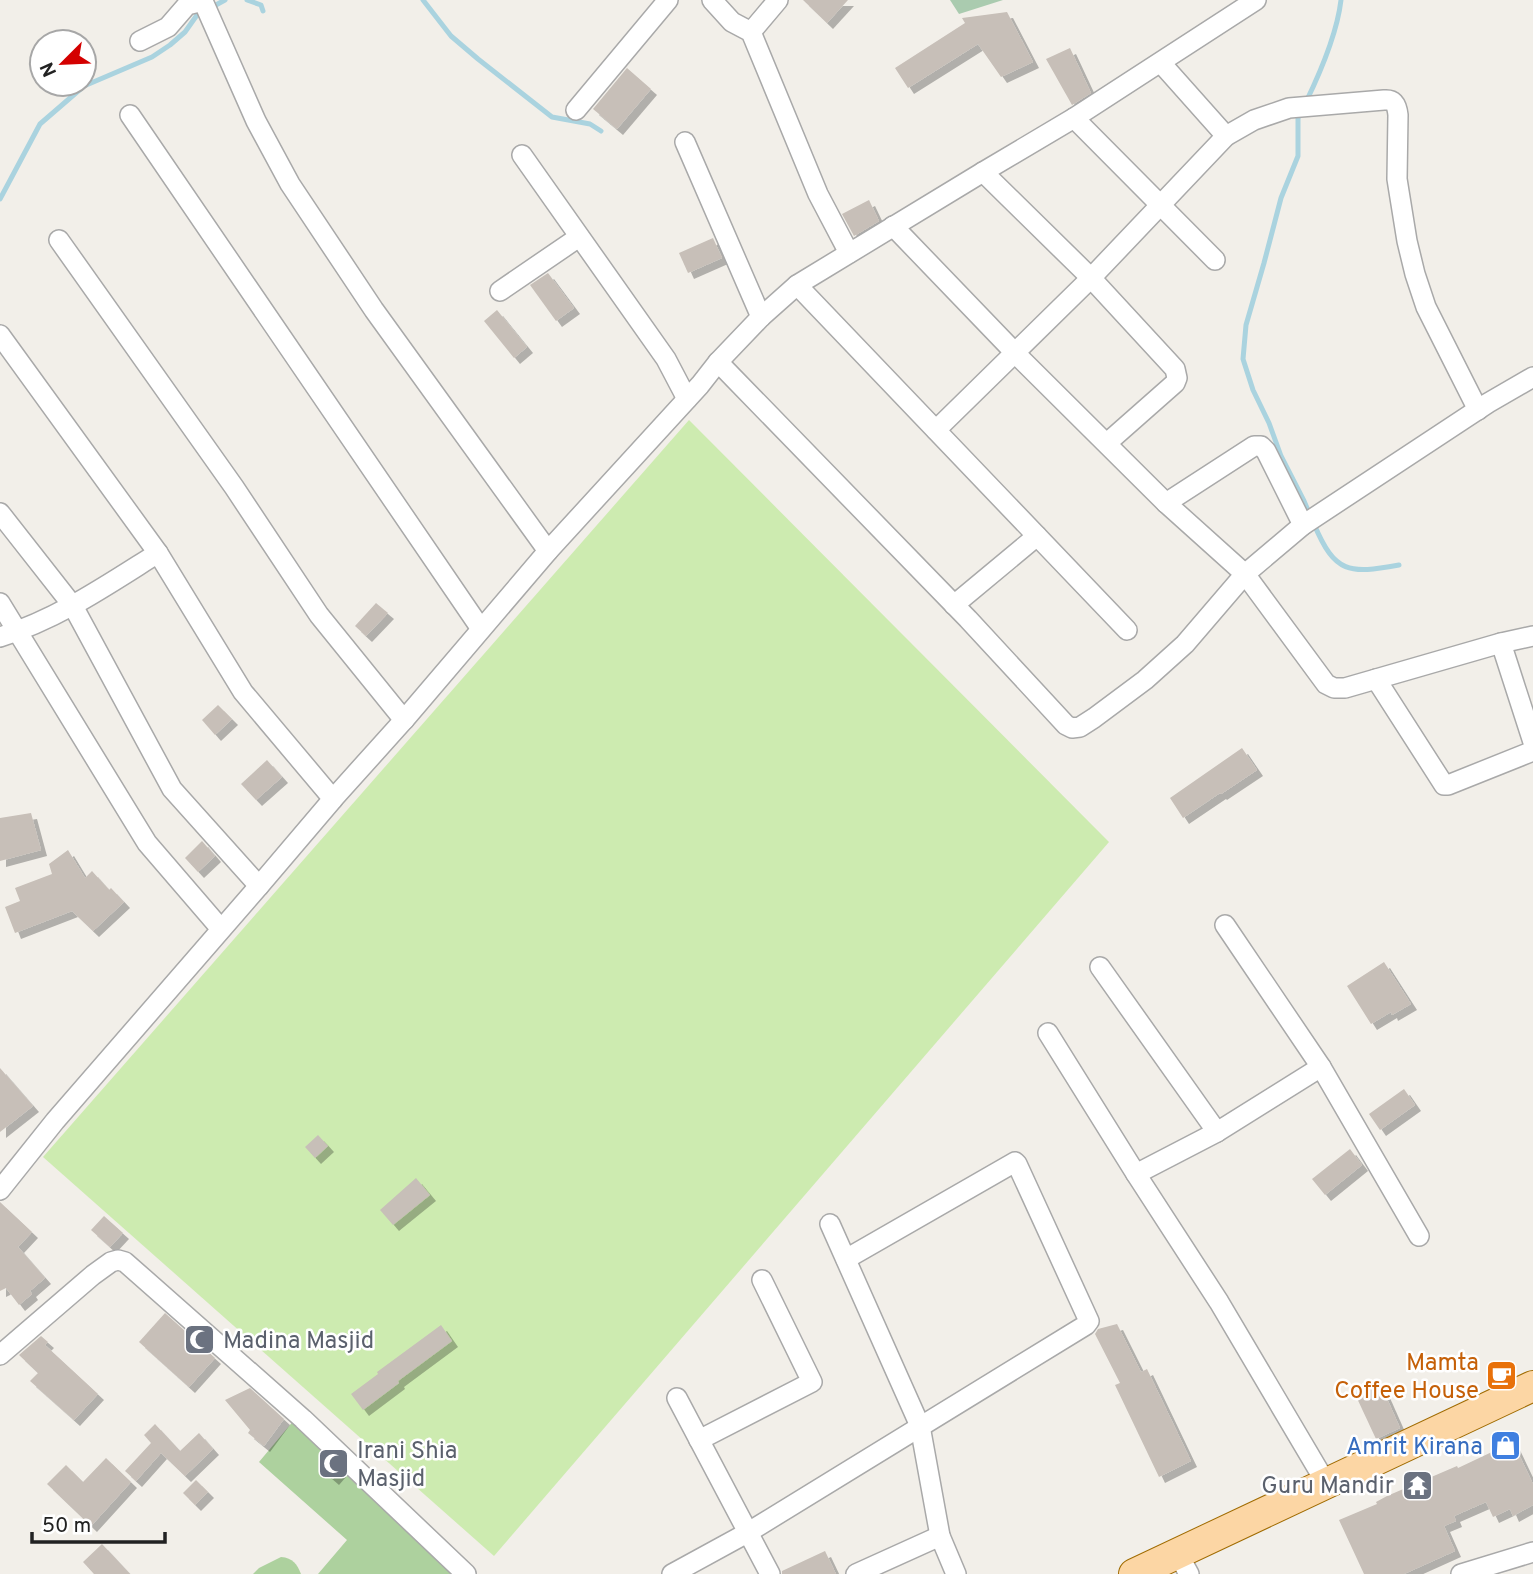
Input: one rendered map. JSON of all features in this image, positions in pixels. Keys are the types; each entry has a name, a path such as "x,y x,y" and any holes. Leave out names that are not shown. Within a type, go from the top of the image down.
{"main road":[{"path":"1134,1574 1533,1386"},
{"path":"1177,1570 1533,1399"}],"street":[{"path":"576,110 668,0"},
{"path":"712,0 732,22 751,32 818,194 849,253"},
{"path":"751,32 778,0"},
{"path":"0,1190 55,1121 548,551 761,317 797,285 1074,118 1256,0"},
{"path":"140,41 169,27 187,5 203,1 256,121 290,184 374,310 548,551"},
{"path":"1161,63 1226,136"},
{"path":"936,430 1091,278 1226,136 1254,120 1289,107 1388,100 1397,107 1397,179 1415,274 1426,307 1478,410"},
{"path":"130,115 481,629"},
{"path":"1074,118 1215,260"},
{"path":"685,142 761,317"},
{"path":"522,155 666,359 687,399"},
{"path":"983,172 1091,278 1173,365 1177,373 1177,381 1107,443"},
{"path":"893,226 1014,353 1166,503 1245,574 1326,684 1334,688 1345,688 1533,636"},
{"path":"500,291 579,237"},
{"path":"59,240 234,487 319,615 404,720"},
{"path":"797,285 1127,630"},
{"path":"0,335 158,553 243,692 333,799"},
{"path":"718,362 954,605 1066,725 1072,728 1080,727 1094,719 1145,680 1185,644 1245,574 1309,521 1533,377"},
{"path":"1166,503 1254,446 1261,446 1309,521"},
{"path":"0,513 73,607 172,789 259,886"},
{"path":"954,605 1037,536"},
{"path":"9,634 73,607 158,553"},
{"path":"0,603 9,634 148,842 221,929"},
{"path":"1501,643 1533,742"},
{"path":"1376,679 1444,785 1533,751"},
{"path":"1224,925 1321,1067 1419,1236"},
{"path":"1100,967 1217,1132"},
{"path":"1048,1033 1219,1302 1326,1483"},
{"path":"1136,1174 1217,1132 1321,1067"},
{"path":"672,1574 747,1533 1089,1321 1015,1162 846,1259"},
{"path":"830,1224 920,1426 940,1535 956,1574"},
{"path":"0,1354 93,1275 111,1262 125,1262 303,1419 466,1574"},
{"path":"699,1440 812,1382 762,1280"},
{"path":"677,1398 770,1574"},
{"path":"856,1574 940,1535"},
{"path":"1461,1574 1533,1552"}],"green space":[{"path":"950,0 1003,0 959,14"},
{"path":"689,420 1109,842 494,1556 43,1157"},
{"path":"295,1419 461,1574 318,1574 347,1540 259,1462"},
{"path":"281,1557 294,1562 301,1574 253,1574 259,1568"}],"building":[{"path":"803,0 848,0 827,23"},
{"path":"1007,12 1033,62 1001,77 978,44 908,88 895,68 965,23 962,18"},
{"path":"1070,48 1091,93 1072,105 1046,59"},
{"path":"627,68 651,89 617,129 593,109"},
{"path":"869,200 879,221 854,236 842,214"},
{"path":"713,238 722,258 688,273 679,253"},
{"path":"548,273 574,308 556,321 530,285"},
{"path":"497,310 527,347 514,358 484,321"},
{"path":"376,603 388,613 366,636 355,626"},
{"path":"218,705 232,719 215,735 202,720"},
{"path":"1242,748 1257,770 1183,818 1170,798"},
{"path":"267,760 282,777 256,800 241,784"},
{"path":"31,813 41,850 0,861 0,818"},
{"path":"202,841 215,856 198,872 185,858"},
{"path":"68,850 85,878 92,871 124,902 93,931 72,911 15,933 5,907 20,901 15,888 52,874 49,864"},
{"path":"1384,962 1411,1004 1371,1024 1347,986"},
{"path":"0,1068 33,1106 0,1132"},
{"path":"1404,1089 1415,1105 1380,1130 1369,1114"},
{"path":"318,1135 328,1146 315,1158 305,1147"},
{"path":"1350,1149 1362,1165 1325,1195 1312,1179"},
{"path":"416,1178 430,1195 393,1225 380,1210"},
{"path":"0,1202 32,1232 18,1247 45,1278 19,1305 6,1288 0,1291"},
{"path":"104,1216 123,1233 110,1247 91,1230"},
{"path":"165,1313 215,1358 189,1387 139,1342"},
{"path":"1117,1324 1141,1372 1147,1369 1191,1461 1159,1477 1115,1385 1120,1383 1095,1334 1098,1329"},
{"path":"441,1325 452,1341 363,1410 351,1394"},
{"path":"41,1336 48,1342 45,1345 98,1394 74,1420 30,1381 38,1373 19,1355"},
{"path":"1380,1383 1400,1428 1376,1439 1355,1394"},
{"path":"250,1388 284,1419 264,1446 248,1433 250,1430 225,1400"},
{"path":"155,1424 180,1451 199,1433 213,1449 185,1476 161,1453 136,1481 125,1471 151,1443 144,1435"},
{"path":"1513,1442 1533,1484 1533,1505 1513,1516 1510,1509 1493,1517 1486,1502 1454,1516 1456,1521 1444,1526 1455,1551 1404,1574 1364,1574 1339,1520 1377,1504 1376,1502 1387,1496 1457,1466 1458,1468"},
{"path":"106,1458 131,1482 91,1526 47,1484 66,1465 83,1482"},
{"path":"326,1458 340,1471 333,1479 318,1466"},
{"path":"196,1480 208,1492 195,1505 183,1493"},
{"path":"102,1544 130,1574 94,1574 83,1562"},
{"path":"825,1551 836,1574 782,1574 782,1571"}],"waterway":[{"path":"214,6 225,0"},
{"path":"247,0 261,5 263,11"},
{"path":"423,0 451,36 552,117 590,124 601,131"},
{"path":"1306,102 1332,39 1341,0"},
{"path":"0,199 40,124 84,86 152,57 170,45 185,32 197,15"},
{"path":"1302,111 1298,118 1298,156 1281,198 1246,325 1243,359 1281,456 1310,515"},
{"path":"1314,524 1329,553 1346,567 1368,569 1399,565"}],"place":[{"name":"Madina Masjid","path":"200,1340"},
{"name":"Mamta Coffee House","path":"1502,1376"},
{"name":"Amrit Kirana","path":"1506,1446"},
{"name":"Irani Shia Masjid","path":"334,1464"},
{"name":"Guru Mandir","path":"1417,1485"}]}
